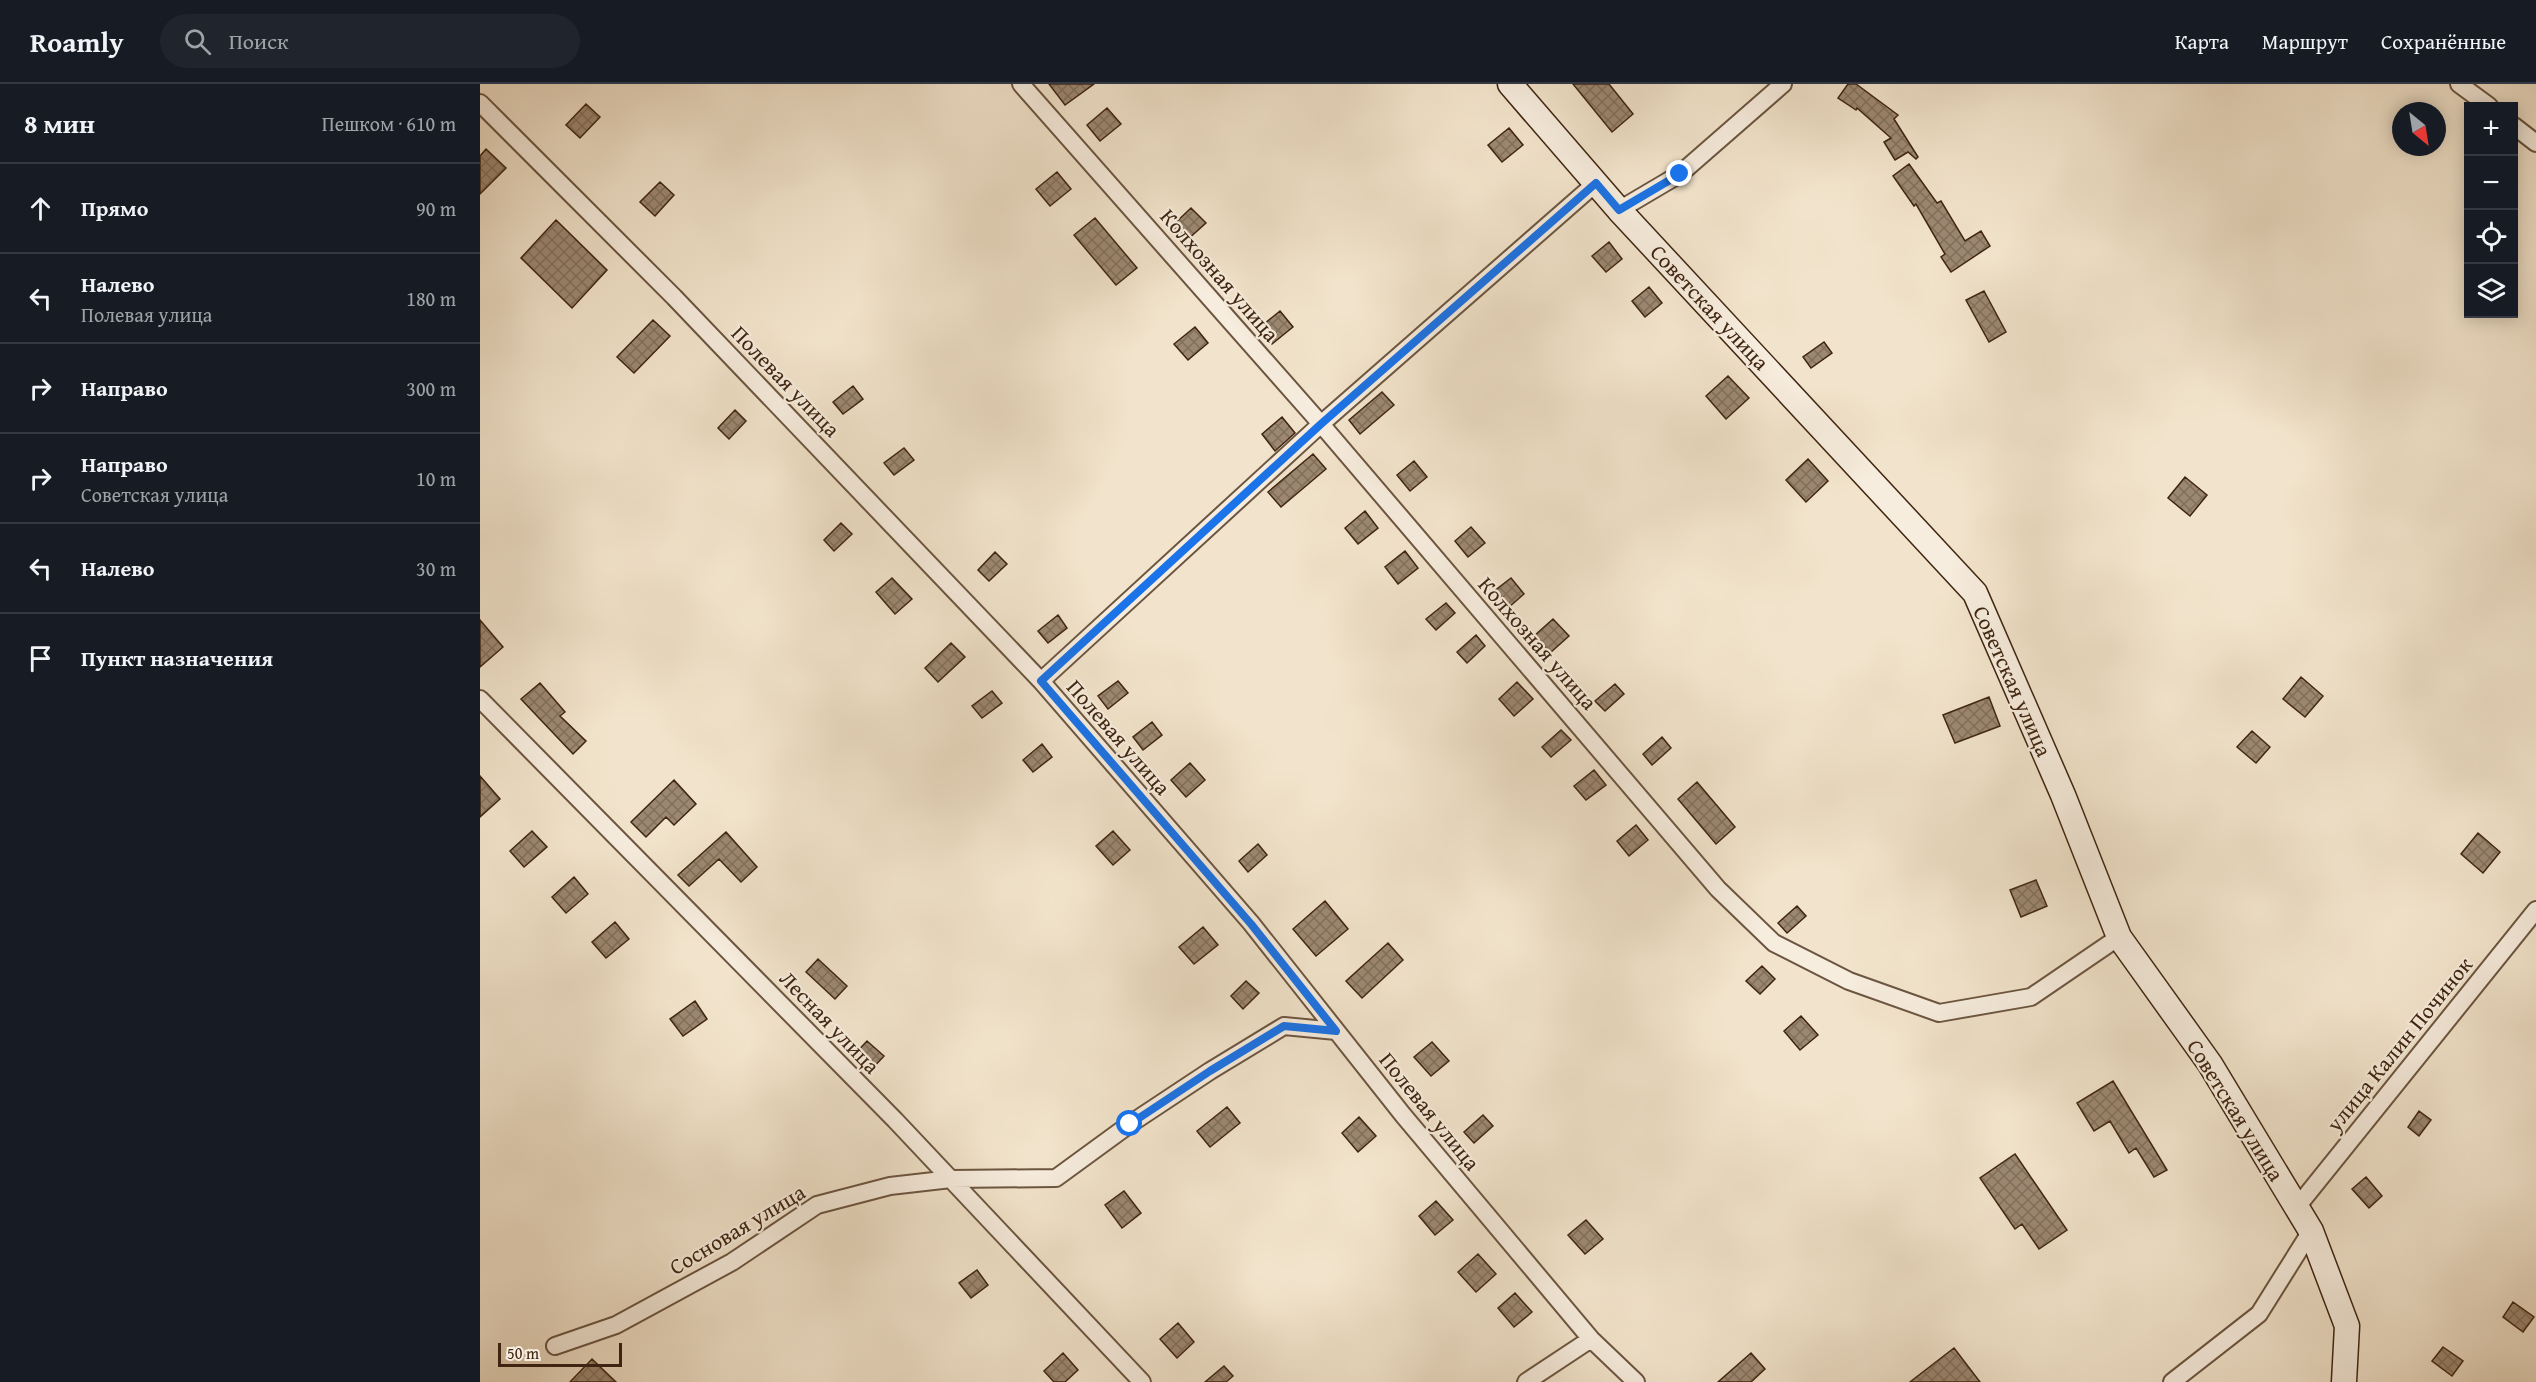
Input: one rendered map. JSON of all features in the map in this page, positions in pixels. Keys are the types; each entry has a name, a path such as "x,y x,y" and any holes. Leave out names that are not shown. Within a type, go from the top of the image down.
{"street":[{"name":"Колхозная улица","path":"1021,84 1321,424 1718,889 1774,943 1850,981 1939,1013 2031,997 2120,937"},
{"name":"Советская улица","path":"1510,84 1619,210 1975,593 2063,795 2120,937 2210,1064 2312,1231 2347,1326 2344,1382"},
{"path":"1619,210 1680,174 1783,84"},
{"path":"2459,84 2483,102"},
{"name":"Полевая улица","path":"480,103 674,297 1041,681 1251,924 1403,1115 1591,1339 1636,1382"},
{"path":"2518,129 2536,143"},
{"path":"1041,681 1321,424 1596,183"},
{"name":"Лесная улица","path":"480,699 951,1179 1142,1382"},
{"name":"улица Калин Починок","path":"2296,1207 2536,910"},
{"name":"Сосновая улица","path":"555,1346 616,1325 732,1262 817,1205 890,1186 951,1179 1056,1178 1130,1124 1284,1026 1336,1031"},
{"path":"2172,1382 2259,1314 2312,1231"},
{"path":"1526,1382 1591,1339"}],"building":[{"path":"1049,84 1094,84 1065,105"},
{"path":"1573,84 1609,84 1633,114 1612,132"},
{"path":"1848,84 1856,84 1898,115 1894,119 1918,157 1916,159 1908,152 1895,160 1884,142 1891,138 1857,108 1856,110 1838,98"},
{"path":"586,104 600,117 580,138 566,125"},
{"path":"1107,108 1121,124 1100,141 1087,125"},
{"path":"1509,128 1523,145 1502,162 1488,145"},
{"path":"486,149 506,168 480,194 480,156"},
{"path":"1909,164 1937,203 1941,201 1965,241 1981,231 1990,246 1951,272 1941,257 1945,254 1916,204 1914,206 1893,176"},
{"path":"1057,172 1071,189 1050,206 1036,189"},
{"path":"660,182 674,195 655,216 640,202"},
{"path":"1191,208 1206,223 1186,241 1172,226"},
{"path":"1095,218 1137,268 1116,285 1074,235"},
{"path":"556,220 607,270 572,308 521,258"},
{"path":"1609,242 1622,259 1606,272 1592,256"},
{"path":"1649,287 1662,303 1645,317 1632,301"},
{"path":"1984,291 2006,332 1989,342 1966,300"},
{"path":"1280,311 1293,327 1272,344 1259,328"},
{"path":"653,320 670,336 634,373 617,357"},
{"path":"1195,327 1208,343 1188,360 1174,344"},
{"path":"1824,342 1832,353 1811,368 1803,357"},
{"path":"1728,376 1749,398 1726,419 1706,396"},
{"path":"853,386 863,399 843,414 833,402"},
{"path":"1382,392 1394,405 1360,434 1349,420"},
{"path":"735,410 746,421 729,439 718,428"},
{"path":"1282,417 1295,433 1275,451 1262,434"},
{"path":"904,448 914,460 894,475 884,463"},
{"path":"1313,454 1326,469 1281,507 1268,492"},
{"path":"1808,459 1828,481 1806,502 1786,480"},
{"path":"1414,461 1427,477 1410,491 1397,475"},
{"path":"2185,477 2207,495 2190,516 2168,498"},
{"path":"1365,511 1378,528 1358,544 1345,528"},
{"path":"841,523 852,534 834,551 824,540"},
{"path":"1471,527 1485,543 1468,557 1455,541"},
{"path":"1405,551 1418,568 1398,584 1385,567"},
{"path":"995,552 1007,564 989,581 978,570"},
{"path":"892,578 912,599 895,614 876,592"},
{"path":"1511,578 1524,594 1508,608 1494,591"},
{"path":"1446,603 1455,613 1436,630 1426,619"},
{"path":"1058,615 1067,628 1048,643 1038,631"},
{"path":"1553,619 1569,636 1550,653 1534,636"},
{"path":"480,620 503,647 480,667"},
{"path":"1476,635 1485,646 1467,663 1457,652"},
{"path":"951,643 965,657 938,682 925,668"},
{"path":"2301,677 2323,696 2305,717 2283,699"},
{"path":"1118,681 1128,693 1108,709 1098,696"},
{"path":"1517,682 1533,699 1514,716 1499,699"},
{"path":"540,683 565,712 560,716 586,741 573,754 521,699"},
{"path":"1615,684 1624,694 1605,711 1595,701"},
{"path":"992,691 1002,703 982,718 972,706"},
{"path":"1989,697 2000,726 1955,743 1943,715"},
{"path":"1152,722 1162,735 1143,750 1133,737"},
{"path":"1561,730 1571,740 1551,757 1542,747"},
{"path":"2252,731 2270,747 2256,763 2237,747"},
{"path":"1662,737 1671,748 1652,765 1643,754"},
{"path":"1042,744 1052,757 1033,772 1023,760"},
{"path":"1190,763 1205,780 1186,797 1171,780"},
{"path":"1594,770 1606,785 1586,800 1574,786"},
{"path":"480,776 500,799 480,817"},
{"path":"674,780 696,804 674,825 666,817 646,837 631,822"},
{"path":"1697,782 1735,827 1716,844 1678,799"},
{"path":"1636,825 1648,840 1629,856 1617,841"},
{"path":"532,831 547,847 524,867 510,851"},
{"path":"1113,831 1130,850 1113,865 1096,846"},
{"path":"726,832 757,867 741,882 719,859 689,886 678,875"},
{"path":"2478,833 2500,852 2483,873 2461,854"},
{"path":"1258,844 1267,855 1248,872 1239,861"},
{"path":"574,877 588,894 566,913 552,897"},
{"path":"2036,880 2047,906 2021,917 2010,890"},
{"path":"1325,901 1348,929 1316,956 1293,929"},
{"path":"1797,906 1806,916 1787,933 1778,923"},
{"path":"615,922 629,939 606,958 592,942"},
{"path":"1203,927 1218,945 1194,964 1179,947"},
{"path":"1388,943 1403,960 1362,998 1346,981"},
{"path":"818,959 847,986 835,999 806,972"},
{"path":"1762,966 1775,979 1760,994 1746,981"},
{"path":"1246,981 1259,993 1243,1009 1231,996"},
{"path":"695,1001 707,1019 683,1036 670,1019"},
{"path":"1801,1016 1818,1035 1800,1050 1784,1031"},
{"path":"867,1041 884,1056 869,1072 852,1057"},
{"path":"1432,1042 1449,1061 1431,1076 1414,1057"},
{"path":"2113,1081 2167,1170 2154,1177 2136,1148 2129,1153 2110,1121 2094,1131 2077,1103"},
{"path":"1227,1107 1240,1123 1210,1147 1197,1131"},
{"path":"2419,1111 2431,1120 2419,1136 2408,1127"},
{"path":"1483,1115 1493,1126 1474,1143 1464,1132"},
{"path":"1359,1117 1376,1136 1358,1152 1342,1133"},
{"path":"2015,1154 2067,1230 2039,1249 2022,1224 2015,1229 1980,1178"},
{"path":"2366,1177 2382,1196 2369,1208 2352,1189"},
{"path":"1124,1191 1141,1213 1122,1228 1105,1205"},
{"path":"1436,1201 1453,1220 1435,1235 1419,1216"},
{"path":"1586,1220 1603,1239 1585,1254 1568,1235"},
{"path":"1478,1254 1496,1274 1476,1292 1458,1272"},
{"path":"977,1270 988,1285 971,1298 959,1283"},
{"path":"1515,1293 1532,1312 1514,1327 1498,1308"},
{"path":"2513,1302 2534,1317 2523,1332 2503,1317"},
{"path":"1178,1323 1194,1342 1177,1358 1160,1339"},
{"path":"2443,1347 2463,1361 2452,1376 2432,1361"},
{"path":"1954,1348 1980,1382 1910,1382"},
{"path":"1063,1353 1078,1370 1065,1382 1054,1382 1044,1371"},
{"path":"1751,1353 1765,1369 1751,1382 1718,1382"},
{"path":"592,1359 616,1382 570,1382"},
{"path":"1224,1366 1233,1376 1226,1382 1205,1382"}],"route":[{"path":"1130,1124 1284,1026 1336,1031 1251,924 1041,681 1321,424 1596,183 1619,210 1680,174"}]}
